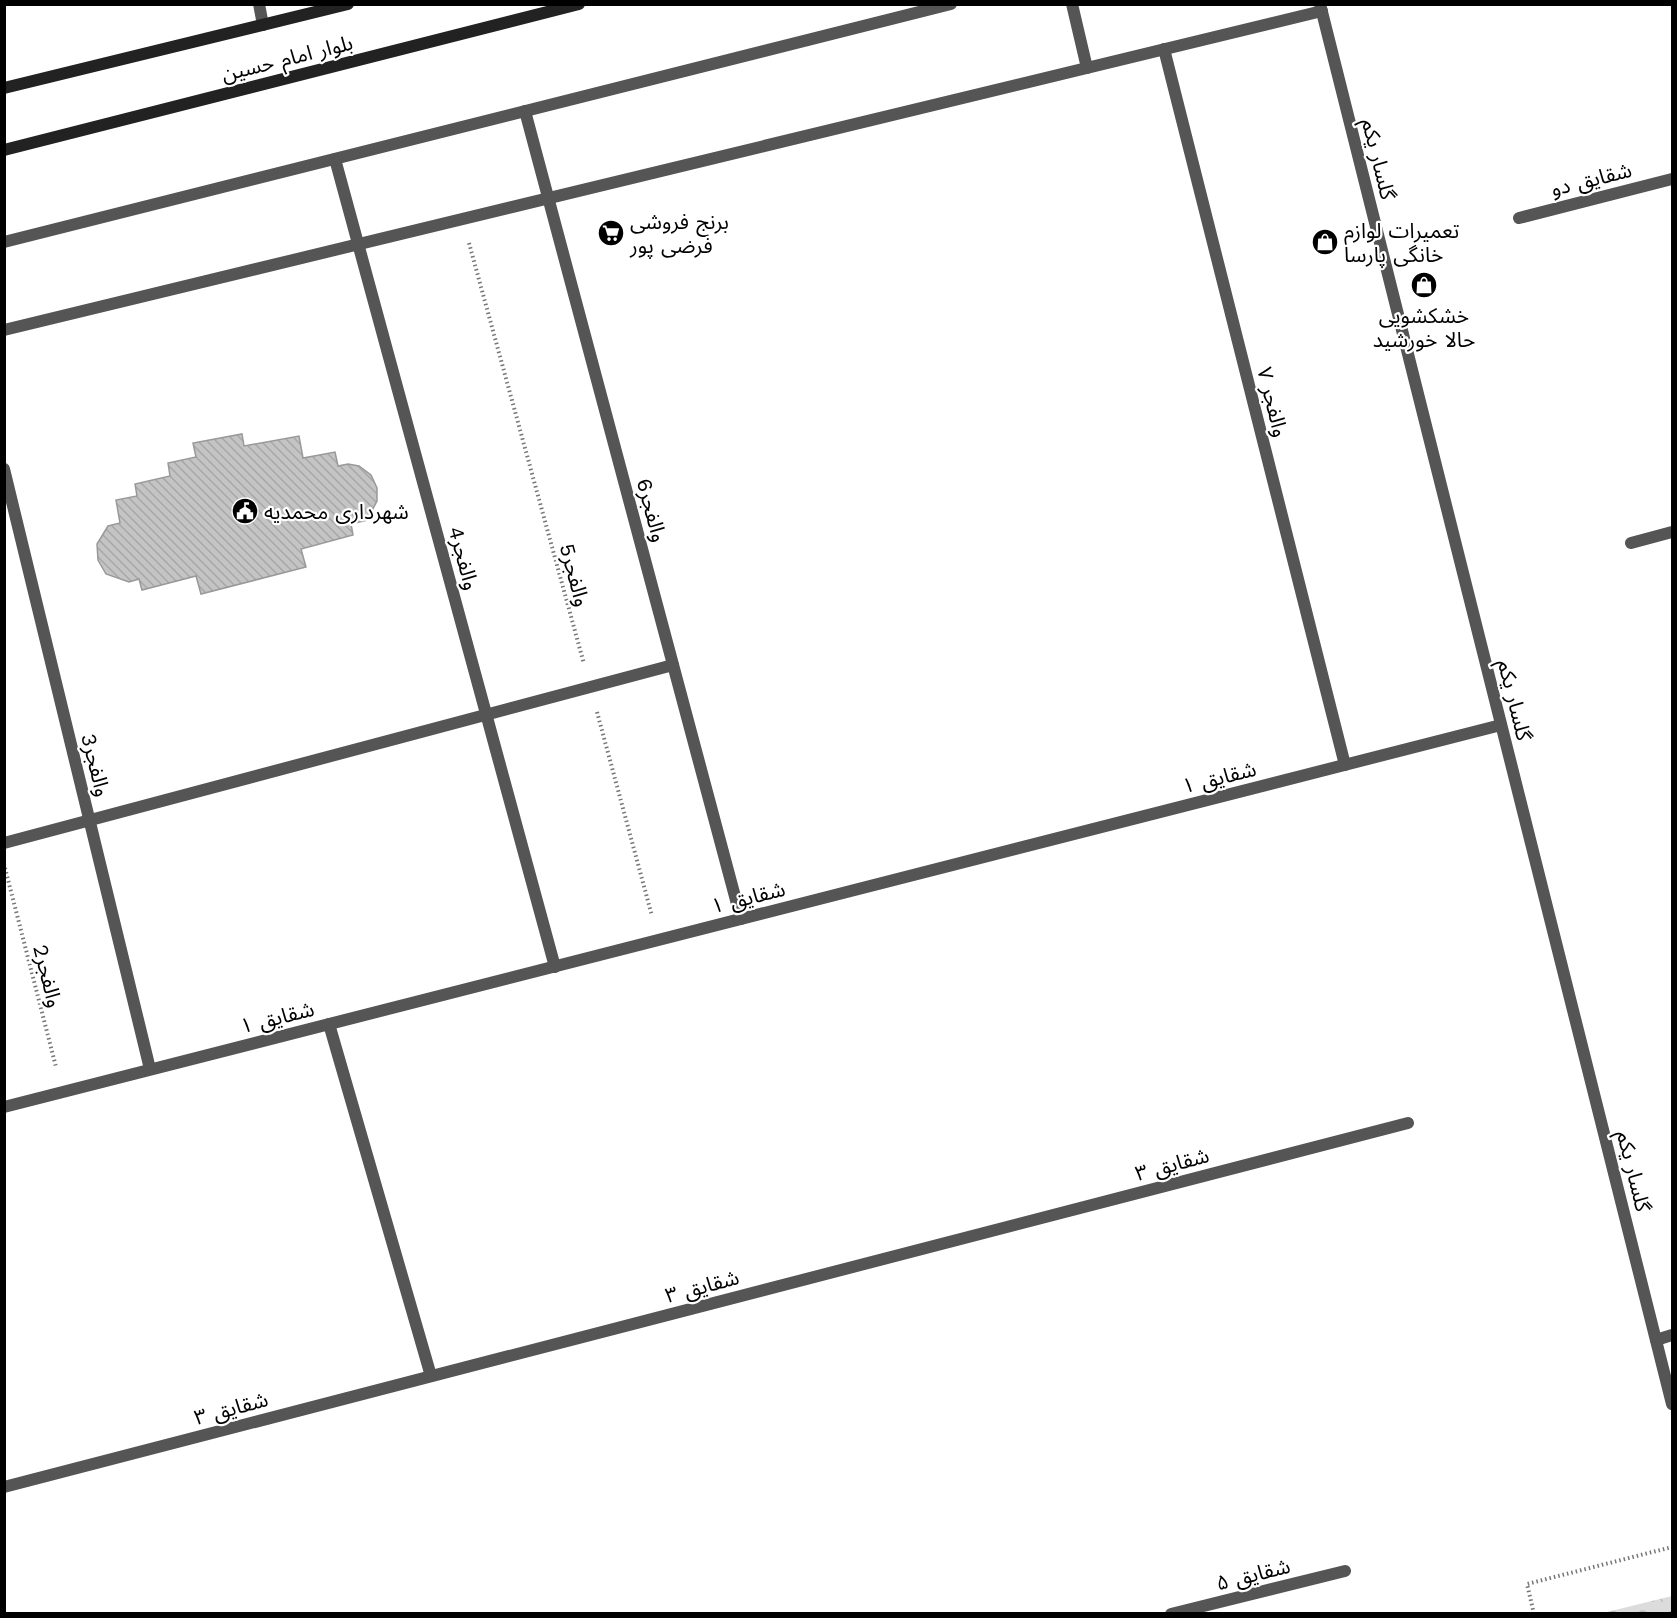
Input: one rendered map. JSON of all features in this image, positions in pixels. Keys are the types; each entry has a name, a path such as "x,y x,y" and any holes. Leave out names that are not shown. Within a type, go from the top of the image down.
{"main road":[{"name":"بلوار امام حسین","path":"4,88 348,4"},
{"name":"بلوار امام حسین","path":"4,150 579,4"}],"street":[{"path":"259,4 263,25"},
{"path":"4,242 951,4"},
{"path":"1072,4 1087,68"},
{"path":"4,330 1087,68 1321,8"},
{"name":"گلسار یکم","path":"1321,8 1672,1404"},
{"name":"والفجر ۷","path":"1164,49 1345,765"},
{"name":"والفجر6","path":"525,111 741,919"},
{"name":"والفجر4","path":"335,159 555,967"},
{"name":"شقایق دو","path":"1520,218 1672,179"},
{"name":"والفجر3","path":"4,469 150,1070"},
{"path":"1631,543 1672,532"},
{"path":"4,843 673,665"},
{"name":"شقایق ۱","path":"4,1107 1501,725"},
{"path":"329,1024 431,1377"},
{"name":"شقایق ۳","path":"4,1487 1408,1123"},
{"path":"1656,1340 1672,1335"},
{"name":"شقایق ۵","path":"1171,1614 1345,1572"}],"path":[{"name":"والفجر5","path":"462,219 658,940"},
{"name":"والفجر2","path":"4,868 62,1092"},
{"path":"1534,1614 1527,1584 1672,1546"}],"green space":[{"path":"1672,1596 1672,1613 1603,1613"}],"building":[{"name":"شهرداری محمدیه","path":"242,434 244,446 299,436 303,458 335,452 338,466 348,464 359,466 371,475 377,488 377,501 367,520 351,524 353,535 301,549 306,567 201,594 196,576 142,590 139,579 129,582 106,574 98,560 97,544 108,526 120,523 116,500 137,496 135,484 170,476 168,463 196,457 193,443"}],"place":[{"name":"برنج فروشی فرضی پور","path":"611,233"},
{"name":"تعمیرات لوازم خانگی پارسا","path":"1325,242"},
{"name":"خشکشویی حالا خورشید","path":"1424,285"},
{"name":"شهرداری محمدیه","path":"245,511"}]}
